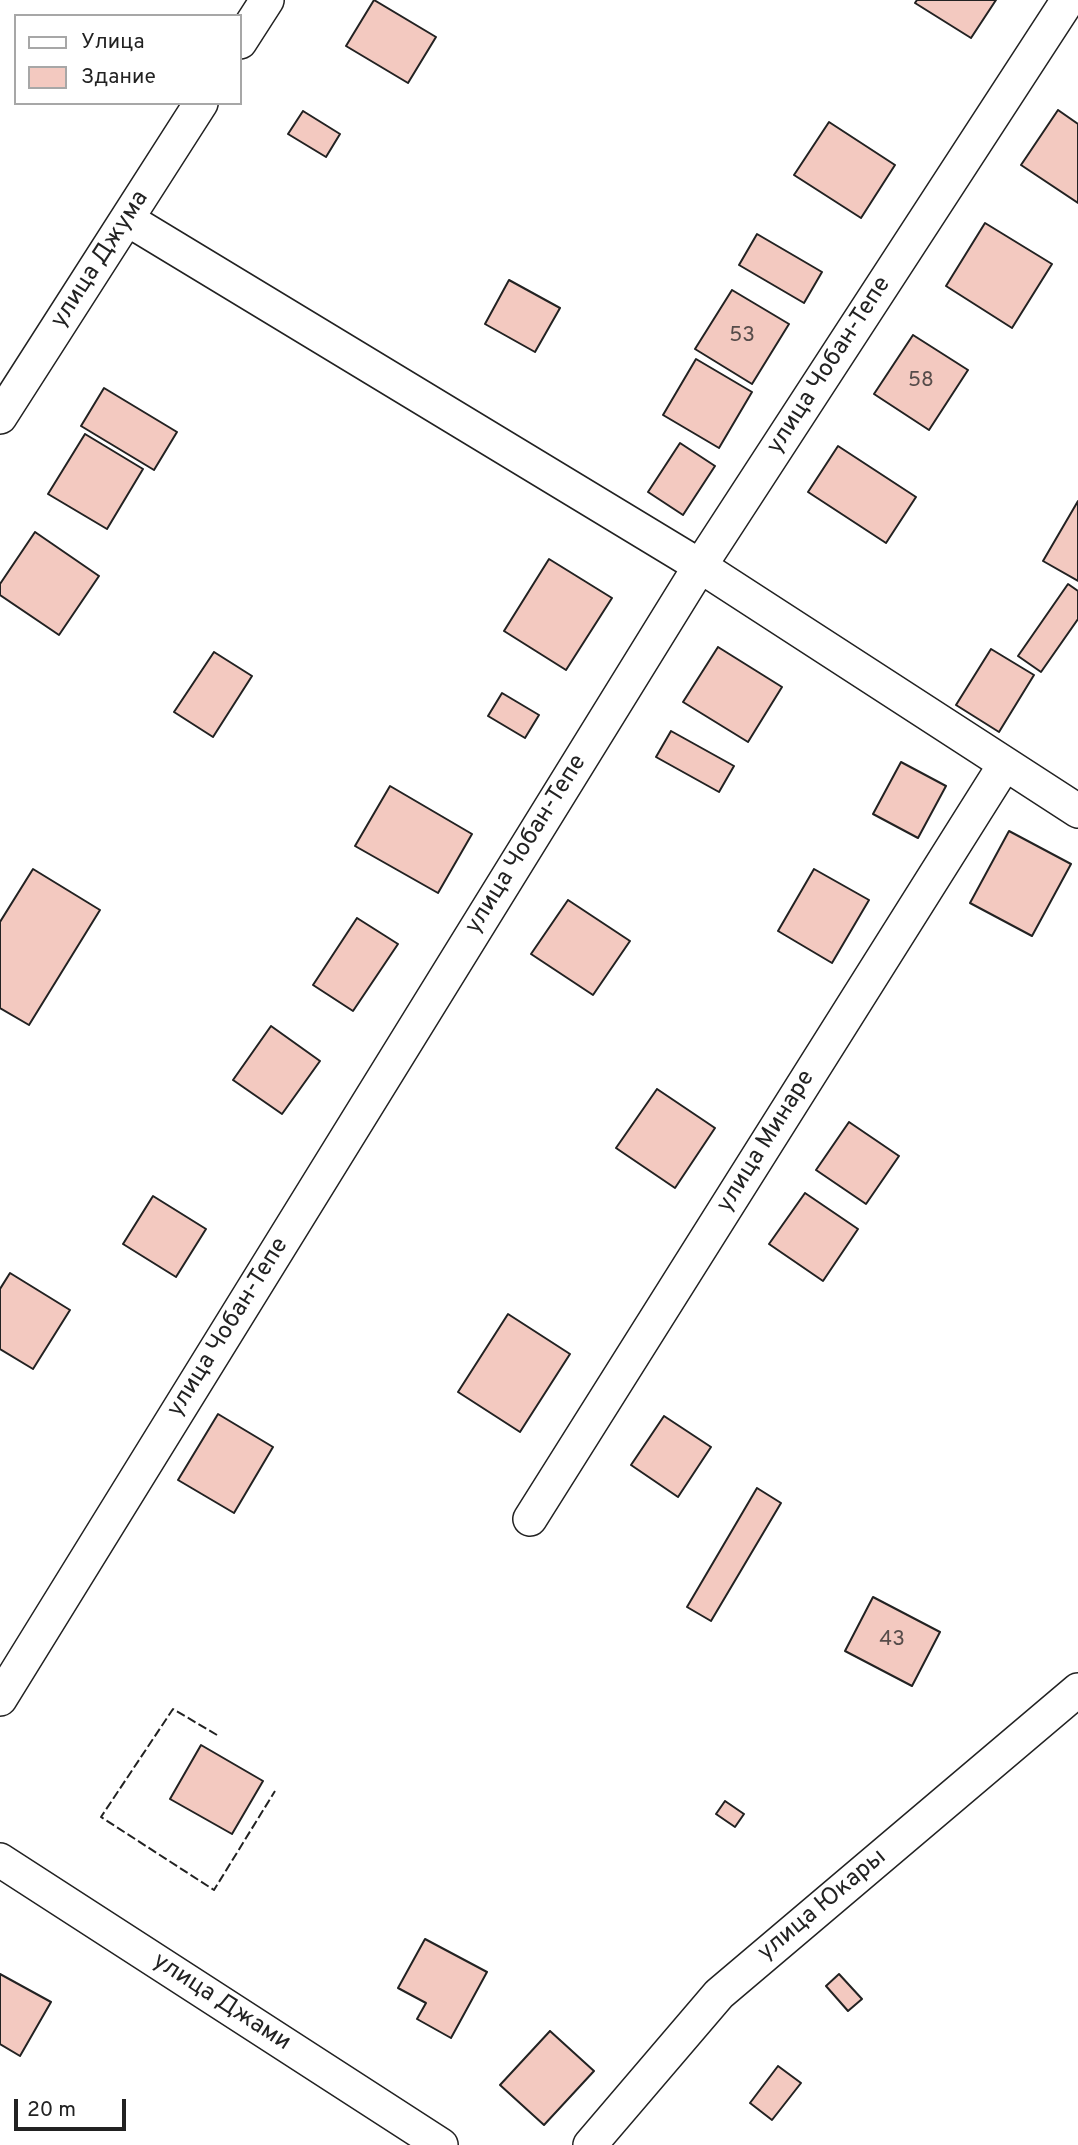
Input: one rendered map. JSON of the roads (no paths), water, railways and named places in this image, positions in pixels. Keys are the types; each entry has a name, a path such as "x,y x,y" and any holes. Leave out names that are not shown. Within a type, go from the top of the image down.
{"street":[{"path":"242,40 267,0"},
{"name":"улица Чобан-Тепе","path":"0,1699 700,566 1068,0"},
{"name":"улица Джума","path":"0,417 200,105"},
{"path":"127,219 700,566 1078,811"},
{"name":"улица Минаре","path":"530,1519 1005,764"},
{"name":"улица Юкары","path":"590,2145 719,1994 1078,1690"},
{"name":"улица Джами","path":"0,1860 441,2145"}]}
